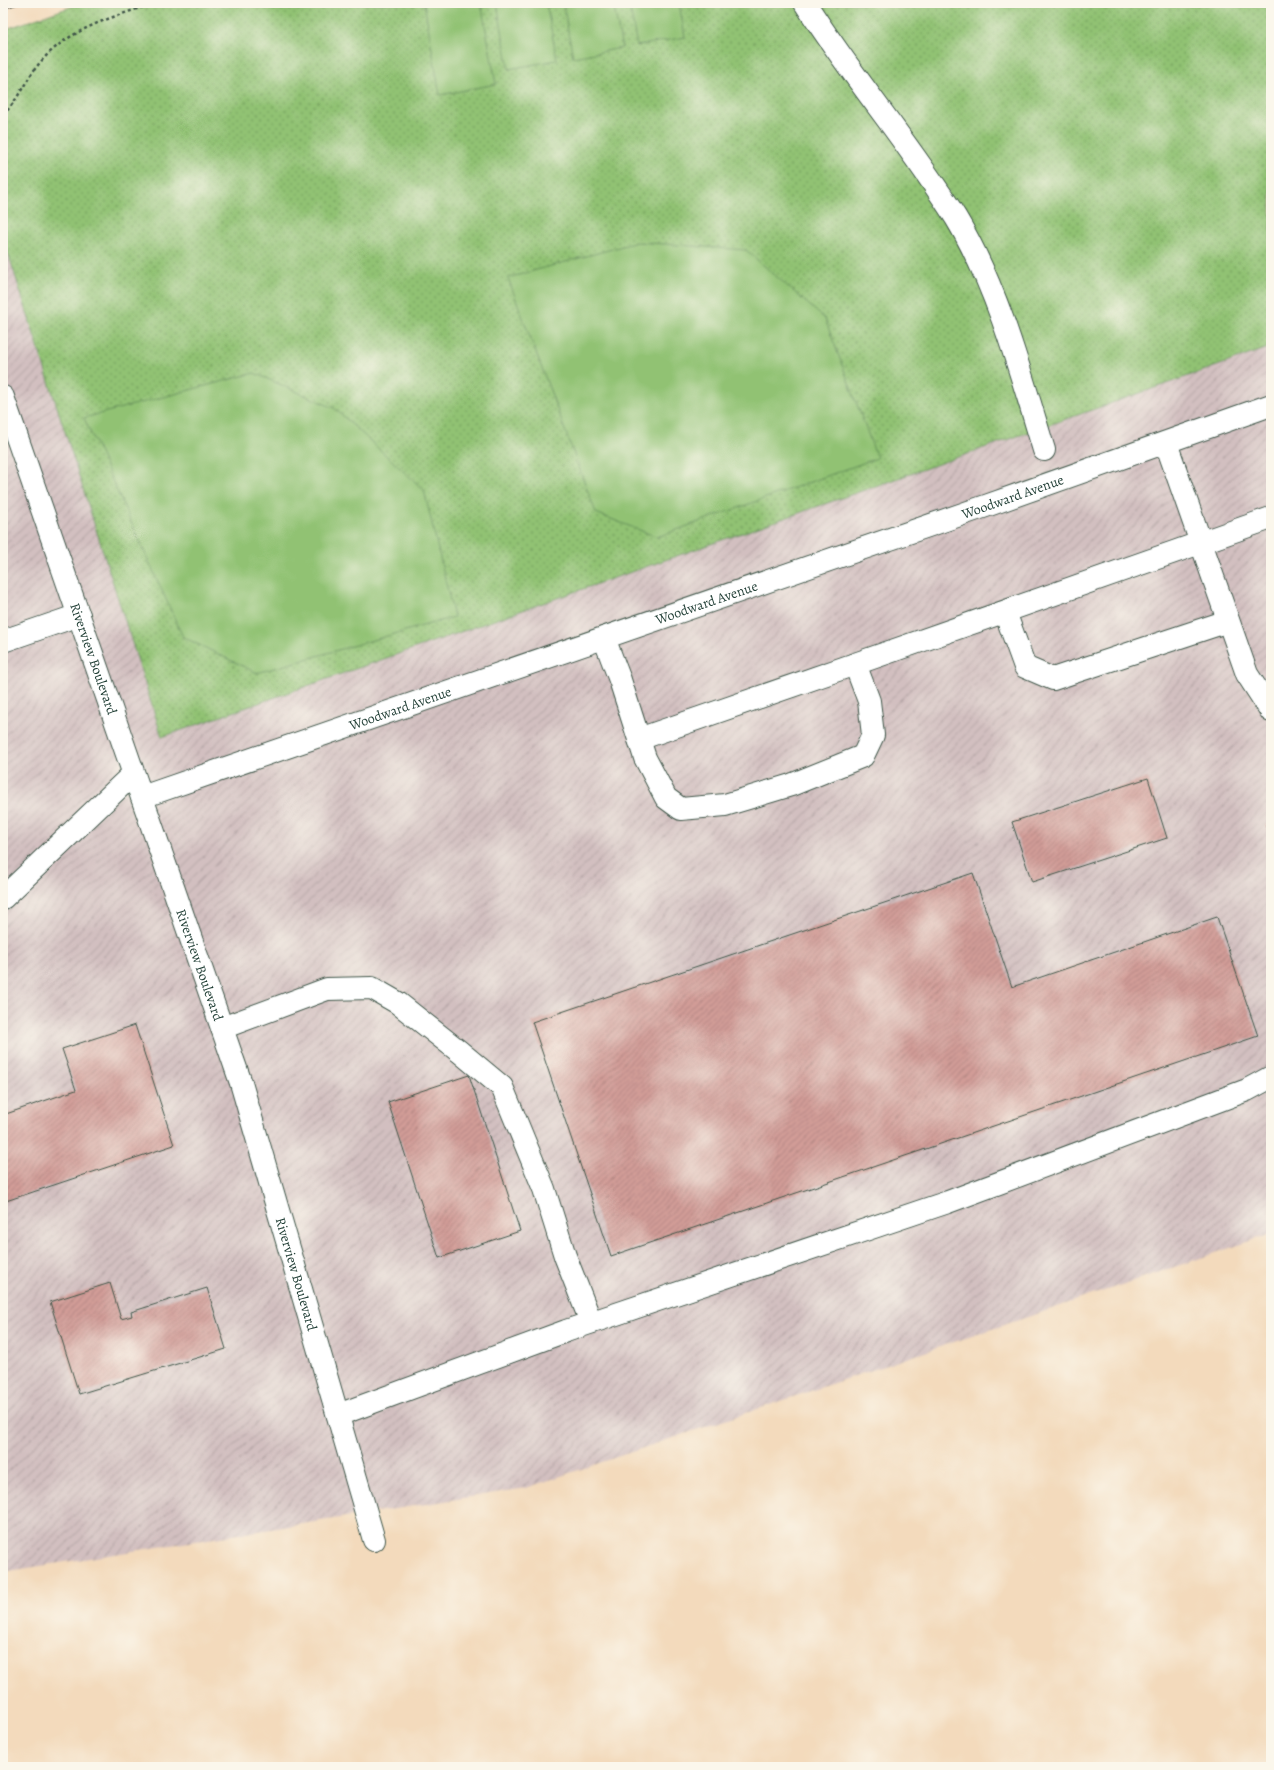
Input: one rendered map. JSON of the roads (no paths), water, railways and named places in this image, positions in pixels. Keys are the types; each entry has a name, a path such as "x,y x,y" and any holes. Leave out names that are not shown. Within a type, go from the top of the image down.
{"street":[{"path":"805,3 828,40 917,159 957,220 980,264 1003,321 1044,450"},
{"name":"Riverview Boulevard","path":"3,397 241,1083 374,1540"},
{"name":"Woodward Avenue","path":"142,798 1271,405"},
{"path":"1166,442 1247,674 1271,711"},
{"path":"639,739 1271,518"},
{"path":"1005,612 1025,667 1053,678 1228,621"},
{"path":"3,641 79,615"},
{"path":"604,638 620,680 645,758 666,798 681,809 725,805 791,785 863,756 873,735 869,701 855,664"},
{"path":"3,898 133,774"},
{"path":"222,1028 327,989 372,988 398,1003 460,1052 502,1087 544,1189 565,1256 591,1322"},
{"path":"338,1415 591,1322 948,1202 1247,1090 1271,1077"}]}
